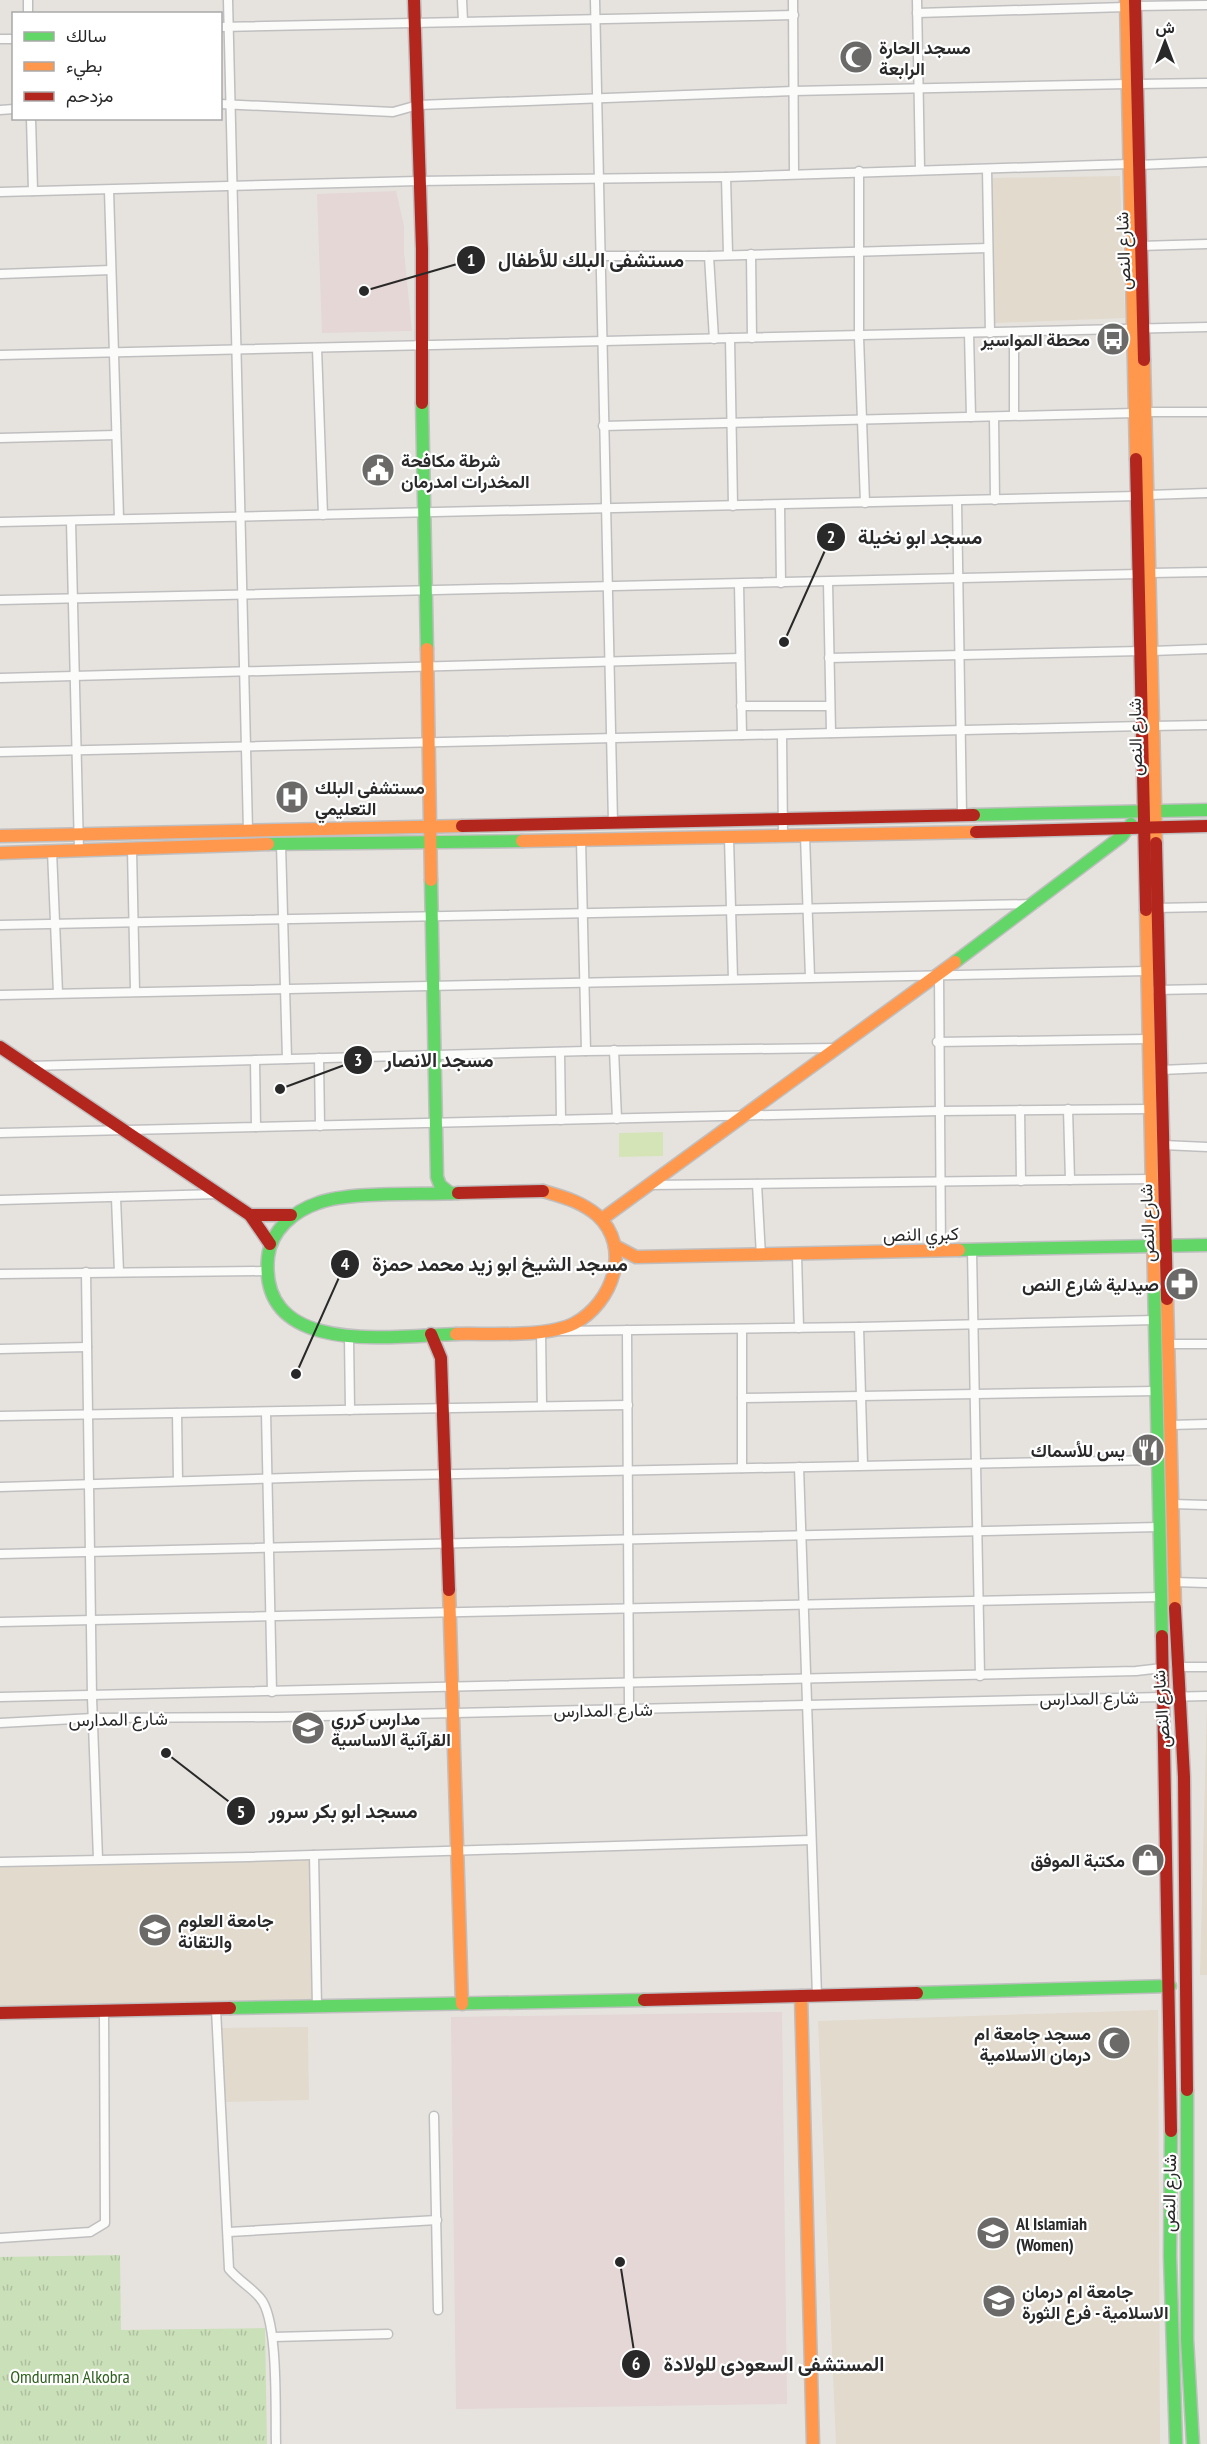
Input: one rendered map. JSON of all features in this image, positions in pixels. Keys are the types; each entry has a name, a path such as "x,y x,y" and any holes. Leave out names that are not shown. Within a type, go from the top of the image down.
{"street":[{"path":"228,0 224,27 231,104 234,187 248,831"},
{"path":"414,0 418,181 422,249 421,347 438,1166 441,1185 450,1193"},
{"path":"462,0 463,21"},
{"path":"595,0 613,823"},
{"path":"793,0 794,173"},
{"path":"917,0 920,169"},
{"path":"917,14 1130,3 1207,5"},
{"name":"شارع النص","path":"1130,3 1148,726 1145,812 1150,828 1156,908 1153,991 1148,1039 1172,2078 1170,2256 1176,2444"},
{"path":"224,27 794,15"},
{"path":"222,104 393,112 418,105 596,97 793,90 919,90 1207,83"},
{"path":"31,120 33,191"},
{"path":"0,192 418,181 726,177 920,169 1207,162"},
{"name":"شارع النص","path":"1134,164 1140,246 1138,329"},
{"path":"987,169 990,333"},
{"path":"859,171 859,337 865,503"},
{"path":"726,177 728,254"},
{"path":"109,190 119,519"},
{"path":"1140,246 1207,244"},
{"path":"600,256 709,256 988,248"},
{"path":"751,254 752,338"},
{"path":"709,256 714,339"},
{"path":"0,274 111,270"},
{"path":"0,355 603,343 1207,327"},
{"path":"1014,332 1014,415"},
{"path":"969,333 971,417"},
{"path":"730,338 733,506"},
{"path":"317,348 323,515"},
{"path":"603,426 1207,412"},
{"path":"994,417 995,500"},
{"path":"0,438 116,435"},
{"path":"0,522 957,501 1207,493"},
{"path":"957,501 962,815"},
{"path":"780,505 781,582"},
{"path":"71,521 79,851"},
{"path":"0,600 1207,572"},
{"path":"828,582 831,733"},
{"path":"739,584 742,735"},
{"path":"830,658 1207,649"},
{"path":"0,678 75,674 740,658"},
{"path":"741,706 830,706"},
{"path":"0,752 1207,725"},
{"path":"782,735 783,837"},
{"path":"0,836 1207,810"},
{"path":"602,1219 1035,904 1130,828 1145,812"},
{"path":"0,853 281,844 783,837 1207,826"},
{"name":"شارع النص","path":"1150,828 1147,971 1153,991 1161,1070 1173,1582 1177,1696 1184,1777 1188,1996 1187,2328 1193,2444"},
{"path":"805,836 810,977"},
{"path":"729,838 733,979"},
{"path":"581,840 586,1051"},
{"path":"281,844 287,1059"},
{"path":"132,850 135,991"},
{"path":"52,851 58,993"},
{"path":"0,925 808,906 1035,904"},
{"path":"1156,908 1207,907"},
{"path":"0,995 1147,971"},
{"path":"937,974 941,1252"},
{"path":"1153,991 1207,989"},
{"path":"938,1042 1148,1039"},
{"path":"0,1047 250,1215 270,1244"},
{"path":"30,1066 614,1050 835,1048"},
{"path":"614,1050 617,1119"},
{"path":"560,1052 561,1120"},
{"path":"319,1058 320,1126"},
{"path":"255,1060 256,1127"},
{"path":"1161,1070 1207,1068"},
{"path":"1068,1109 1070,1180"},
{"path":"0,1133 744,1115 1150,1109"},
{"path":"1020,1110 1021,1180"},
{"path":"1163,1145 1207,1147"},
{"path":"421,1195 438,1166"},
{"path":"649,1185 1152,1179"},
{"path":"757,1184 760,1256"},
{"path":"554,1331 577,1324 590,1316 601,1301 614,1271 615,1246 602,1219 586,1205 558,1193 450,1193 331,1199 309,1205 291,1215 283,1222 270,1244 267,1271 275,1296 294,1320 320,1333 349,1337 541,1331 554,1331 627,1330 742,1329 799,1328 859,1328 1155,1320"},
{"path":"0,1200 220,1194"},
{"path":"116,1198 119,1272"},
{"path":"250,1215 267,1217 291,1215"},
{"name":"كبري النص","path":"636,1257 1153,1248 1166,1245 1207,1245"},
{"path":"614,1271 636,1257 615,1246"},
{"path":"972,1251 980,1676"},
{"path":"797,1255 799,1328"},
{"path":"0,1274 267,1271"},
{"path":"86,1272 92,1697 98,1859"},
{"path":"859,1328 863,1465"},
{"path":"742,1329 742,1468"},
{"path":"627,1330 629,1709"},
{"path":"541,1331 542,1406"},
{"path":"431,1334 441,1358 444,1408 462,2004"},
{"path":"441,1358 453,1334"},
{"path":"349,1337 350,1410"},
{"path":"1168,1344 1207,1344"},
{"path":"0,1349 87,1347"},
{"path":"742,1398 1156,1392"},
{"path":"0,1416 628,1405"},
{"path":"267,1412 272,1692"},
{"path":"177,1413 178,1481"},
{"path":"1170,1425 1207,1424"},
{"path":"0,1487 447,1474 1158,1460"},
{"path":"799,1467 816,1996"},
{"path":"1172,1504 1207,1505"},
{"path":"0,1554 1159,1527"},
{"path":"1173,1582 1207,1583"},
{"path":"0,1622 979,1599 1161,1597"},
{"path":"1176,1667 1207,1667"},
{"name":"شارع المدارس","path":"0,1697 92,1697 980,1676 1162,1668"},
{"name":"شارع المدارس","path":"0,1723 93,1718 1207,1696"},
{"path":"0,1862 811,1840"},
{"path":"314,1855 317,2007"},
{"path":"0,2013 816,1996 1170,1986"},
{"path":"801,1996 813,2444"},
{"path":"216,2009 229,2232 229,2269 243,2286 261,2298 270,2319 273,2337 276,2444"},
{"path":"0,2238 90,2232 105,2223 104,2012"},
{"path":"434,2116 438,2310"},
{"path":"229,2232 437,2220"},
{"path":"273,2337 388,2334"}],"shaded area":[{"path":"1120,176 1125,318 994,323 992,178"},
{"path":"396,191 404,226 404,252 412,331 322,333 317,194"},
{"path":"1207,1703 1207,1975 1200,1975"},
{"name":"جامعة العلوم والتقانة","path":"309,1855 312,1999 0,2006 0,1862"},
{"name":"Al Islamiah (Women)","path":"1158,2010 1160,2444 836,2444 818,2021"},
{"path":"782,2012 787,2404 456,2409 451,2017"},
{"path":"308,2027 309,2100 221,2102 220,2028"}],"green space":[{"path":"663,1132 663,1156 619,1157 619,1133"},
{"name":"Omdurman Alkobra","path":"120,2255 121,2330 265,2328 267,2444 0,2444 0,2257"}],"traffic: fast":[{"path":"422,403 427,649"},
{"path":"974,815 1207,810"},
{"path":"955,962 1122,836 1131,824"},
{"path":"268,844 522,841"},
{"path":"431,880 437,1177 440,1185 450,1193"},
{"path":"456,1334 367,1337 335,1334 307,1326 284,1312 271,1289 268,1257 274,1238 285,1223 300,1211 318,1203 331,1199 366,1195 458,1193"},
{"path":"959,1250 1207,1245"},
{"path":"1154,1281 1162,1636"},
{"path":"917,1993 1170,1986"},
{"path":"230,2008 644,2000"},
{"path":"1187,2090 1187,2339 1193,2444"},
{"path":"1171,2131 1170,2256 1176,2444"}],"traffic: slow":[{"path":"1126,0 1136,459"},
{"path":"1144,360 1156,843"},
{"path":"427,649 431,880"},
{"path":"0,836 462,826"},
{"path":"522,841 976,832"},
{"path":"0,853 268,844"},
{"path":"1146,910 1154,1281"},
{"path":"602,1219 955,962"},
{"path":"456,1334 533,1333 563,1328 588,1314 608,1289 616,1258 614,1243 608,1228 597,1215 584,1206 543,1191"},
{"path":"615,1246 636,1257 959,1250"},
{"path":"1167,1299 1175,1608"},
{"path":"449,1590 462,2004"},
{"path":"801,1996 813,2444"}],"traffic: jam":[{"path":"414,0 422,249 422,403"},
{"path":"1135,0 1144,360"},
{"path":"1136,459 1146,910"},
{"path":"462,826 974,815"},
{"path":"976,832 1207,826"},
{"path":"1156,843 1167,1299"},
{"path":"0,1047 250,1215 270,1244"},
{"path":"458,1193 543,1191"},
{"path":"250,1215 291,1215"},
{"path":"431,1334 441,1358 449,1590"},
{"path":"1175,1608 1184,1777 1187,2090"},
{"path":"1162,1636 1171,2131"},
{"path":"644,2000 917,1993"},
{"path":"0,2013 230,2008"}],"place":[{"name":"مسجد الحارة الرابعة","path":"856,57"},
{"name":"مستشفى البلك للأطفال","path":"364,291"},
{"name":"محطة المواسير","path":"1113,339"},
{"name":"شرطة مكافحة المخدرات امدرمان","path":"378,470"},
{"name":"مسجد ابو نخيلة","path":"784,642"},
{"name":"مستشفى البلك التعليمي","path":"292,797"},
{"name":"مسجد الانصار","path":"280,1089"},
{"name":"صيدلية شارع النص","path":"1182,1284"},
{"name":"مسجد الشيخ ابو زيد محمد حمزة","path":"296,1374"},
{"name":"يس للأسماك","path":"1148,1450"},
{"name":"مدارس كرري القرآنية الاساسية","path":"308,1728"},
{"name":"مسجد ابو بكر سرور","path":"166,1753"},
{"name":"مكتبة الموفق","path":"1148,1860"},
{"name":"جامعة العلوم والتقانة","path":"155,1930"},
{"name":"مسجد جامعة ام درمان الاسلامية","path":"1114,2043"},
{"name":"Al Islamiah (Women)","path":"993,2233"},
{"name":"المستشفى السعودى للولادة","path":"620,2262"},
{"name":"جامعة ام درمان الاسلامية - فرع الثورة","path":"999,2301"}]}
